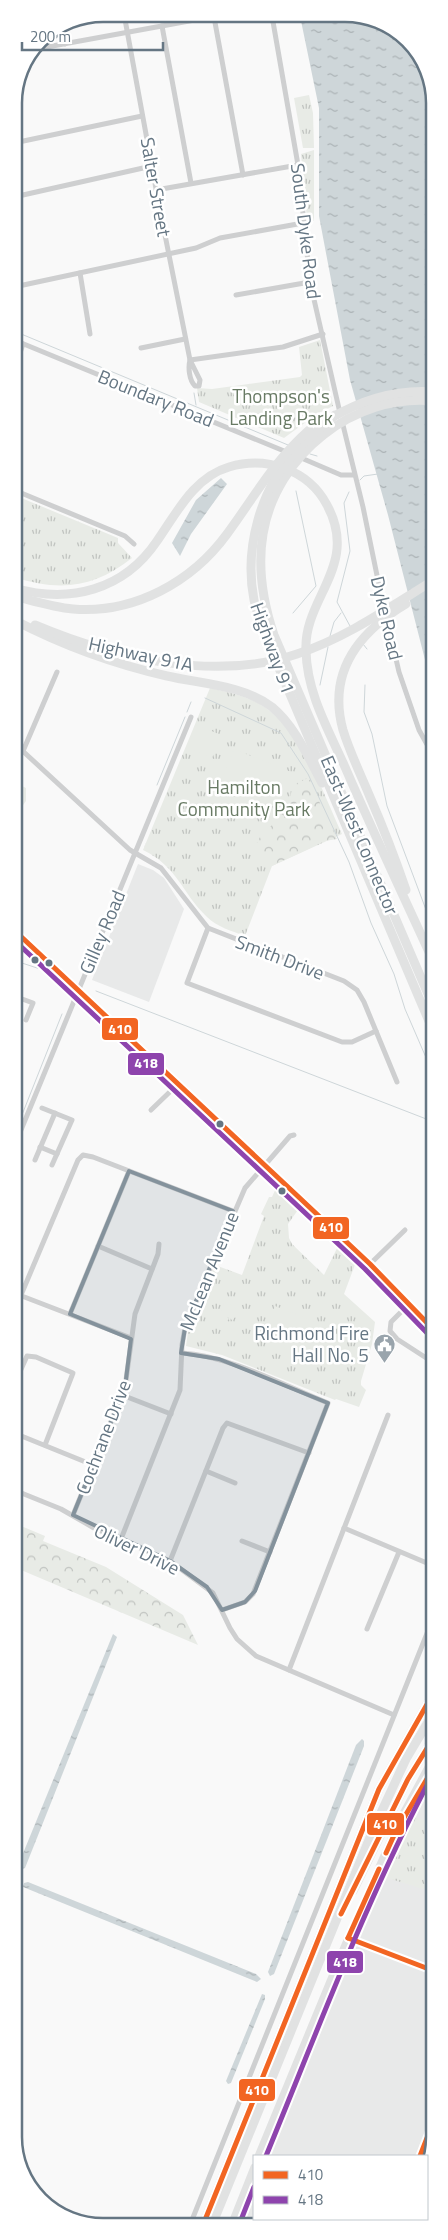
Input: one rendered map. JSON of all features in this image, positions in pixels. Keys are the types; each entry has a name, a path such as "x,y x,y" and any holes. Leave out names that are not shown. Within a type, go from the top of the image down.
{"highway":[{"path":"335,415 380,397 403,392 426,392"},
{"name":"Highway 91","path":"286,663 268,616 260,581 263,534 272,493 299,458 316,440 348,418 382,405 426,402"},
{"name":"Highway 91","path":"335,415 294,452 272,493 255,532 252,553 254,600 267,640 363,866"},
{"name":"Highway 91A","path":"23,598 75,609 99,609 124,605 149,597 172,586 211,554 227,535 260,486 289,448 309,430 335,415"},
{"path":"23,589 55,594 72,594 102,588 130,571 143,560 185,499 204,480 227,467 247,463 269,463 294,472 311,484 327,504 334,520 337,540 331,575 308,634 306,655 310,685 350,780 426,946"},
{"name":"Highway 91A","path":"23,618 38,626 89,644 169,664 204,668 244,666 296,655 350,631 426,585"},
{"path":"422,937 395,858 351,753 343,728 339,706 345,670 355,648 370,630 384,618 426,592"},
{"path":"23,624 85,652 168,676 250,695 272,707 284,718 304,748 363,866"},
{"name":"East-West Connector","path":"286,663 426,989"},
{"name":"East-West Connector","path":"363,866 426,1014"},
{"path":"206,2218 379,1789 426,1706"},
{"path":"215,2218 390,1790 426,1725"},
{"path":"333,1928 356,1887 408,1779 426,1749"}],"main road":[{"path":"24,939 370,1264 426,1322"},
{"path":"258,2155 348,1938 413,1793 426,1770"},
{"path":"395,1833 402,1825 426,1782"},
{"path":"236,2218 253,2170"}],"street":[{"name":"Salter Street","path":"125,22 168,254 190,360 283,347 323,334"},
{"path":"46,47 185,22"},
{"path":"215,22 243,175"},
{"name":"South Dyke Road","path":"273,22 298,165 310,282 354,475"},
{"path":"162,26 191,183"},
{"path":"63,33 65,44"},
{"path":"23,141 142,116"},
{"path":"156,190 298,165"},
{"path":"23,194 152,166"},
{"path":"23,285 196,248 220,238 303,223"},
{"path":"80,273 90,334"},
{"path":"236,295 310,282"},
{"path":"141,348 185,339"},
{"name":"Boundary Road","path":"24,344 341,475 354,475"},
{"name":"Dyke Road","path":"354,475 363,506 402,684 419,730 426,743"},
{"path":"23,494 125,536 134,544"},
{"path":"57,672 23,751 135,854 161,868 208,928 187,983 339,1041 352,1042 376,1031"},
{"name":"Gilley Road","path":"22,1126 191,717"},
{"name":"Smith Drive","path":"208,928 348,983 359,994 397,1082"},
{"path":"23,999 33,1003 26,1020"},
{"path":"151,1110 178,1084"},
{"path":"42,1108 72,1120 52,1165"},
{"path":"35,1160 55,1113"},
{"name":"McLean Avenue","path":"121,1539 180,1390 185,1328 233,1211 245,1188 290,1136 294,1135"},
{"path":"40,1147 57,1154"},
{"path":"22,1292 78,1160 83,1155 233,1211"},
{"path":"70,1314 129,1171"},
{"path":"370,1264 406,1230"},
{"name":"Cochrane Drive","path":"73,1515 122,1395 127,1378 131,1338 138,1304 158,1254 159,1244"},
{"path":"98,1246 152,1269"},
{"path":"22,1296 131,1338"},
{"path":"409,1304 391,1322 390,1331 397,1339 426,1358"},
{"path":"182,1353 198,1354 220,1359 328,1404 252,1596 245,1602 222,1610"},
{"path":"22,1366 27,1356 36,1356 73,1373 45,1445"},
{"path":"122,1395 171,1414"},
{"path":"289,1670 388,1416"},
{"path":"170,1561 227,1422 309,1453"},
{"path":"22,1436 93,1465"},
{"path":"206,1471 235,1483"},
{"name":"Oliver Drive","path":"22,1494 73,1515 94,1528 170,1561 207,1587 218,1600 230,1628 246,1648 256,1656 394,1714"},
{"path":"344,1528 426,1563"},
{"path":"242,1541 270,1552"},
{"path":"367,1629 399,1552"},
{"path":"193,2218 426,1636"},
{"path":"348,1938 426,1969"},
{"path":"420,2155 425,2142"}],"highlighted area":[{"path":"129,1171 233,1211 185,1328 181,1353 219,1359 328,1403 255,1591 245,1602 222,1610 207,1587 170,1561 73,1515 125,1387 131,1339 70,1314"}],"shaded area":[{"path":"138,864 153,870 164,878 184,909 149,1002 92,980"},
{"path":"426,1788 426,2137 423,2155 267,2155 315,2037"},
{"path":"253,2192 253,2218 243,2218"}],"green space":[{"path":"309,95 313,113 314,148 303,148 294,98"},
{"path":"314,150 314,221 307,219 301,154"},
{"name":"Thompson's Landing Park","path":"320,340 333,406 317,414 284,438 199,402 197,388 212,389 300,377 302,375 299,347"},
{"path":"23,499 118,538 118,543 132,558 104,576 90,581 62,585 46,585 23,580"},
{"name":"Hamilton Community Park","path":"210,688 236,694 261,705 275,715 288,729 319,781 342,834 272,866 245,936 211,920 198,908 172,872 155,857 143,850"},
{"path":"197,725 221,735 212,758 188,748"},
{"path":"234,749 291,772 277,808 219,786"},
{"path":"308,778 337,839 325,841 272,866 253,851 262,833 277,821 288,806 293,785"},
{"path":"23,786 26,788 26,801 23,806"},
{"path":"277,1186 300,1207 288,1224 289,1238 292,1244 324,1275 340,1242 356,1262 344,1294 375,1322 372,1344 361,1381 361,1385 366,1390 359,1407 335,1400 222,1355 186,1346 188,1332 215,1265 242,1275 264,1216 261,1214"},
{"path":"227,1300 239,1313 232,1320 225,1314 229,1319 222,1325 215,1318 222,1311 220,1308"},
{"path":"275,1306 334,1329 321,1362 262,1338"},
{"path":"22,1526 45,1536 43,1541 106,1567 183,1615 198,1645 22,1571"},
{"path":"413,1816 426,1821 426,1890 384,1877"}],"water":[{"path":"301,22 361,24 385,33 402,46 412,58 423,82 426,103 426,664 388,515 350,380 319,216 319,108"},
{"path":"221,478 227,484 191,534 180,556 172,543 196,500"},
{"path":"113,1634 117,1637 25,1868 22,1869 22,1855"},
{"path":"362,1739 364,1746 274,1974 270,1976 268,1972 356,1745"},
{"path":"28,1882 256,1974 261,1979 257,1982 23,1887 24,1883"},
{"path":"262,1994 265,1995 265,1999 231,2083 228,2084 226,2081"}],"waterway":[{"path":"23,335 288,445"},
{"path":"194,393 196,405"},
{"path":"310,454 317,456"},
{"path":"360,480 364,476 378,474"},
{"path":"293,613 316,586 296,491"},
{"path":"349,492 344,503 350,551 337,602 350,626"},
{"path":"330,636 334,622 341,613"},
{"path":"363,644 367,649"},
{"path":"320,685 328,647"},
{"path":"365,685 364,712 372,734 387,806 426,910"},
{"path":"205,698 281,733 308,774 349,862 371,923 394,974 405,1009 426,1058"},
{"path":"187,712 191,702"},
{"path":"157,785 185,717"},
{"path":"23,963 46,971"},
{"path":"96,991 426,1119"},
{"path":"23,1114 62,1014"}],"transit line":[{"name":"410","path":"23,938 370,1264 426,1322"},
{"name":"418","path":"23,948 365,1269 426,1332"},
{"name":"410","path":"206,2218 379,1789 426,1706"},
{"name":"410","path":"341,1914 408,1779 426,1750"},
{"name":"410","path":"386,1853 395,1833 426,1781"},
{"name":"418","path":"266,2155 366,1914 387,1866 426,1788"},
{"name":"410","path":"348,1938 379,1869"},
{"name":"410","path":"348,1938 426,1968"},
{"name":"410","path":"420,2155 425,2142"},
{"name":"418","path":"242,2218 253,2190"}],"place":[{"name":"Richmond Fire Hall No. 5","path":"385,1363"}]}
